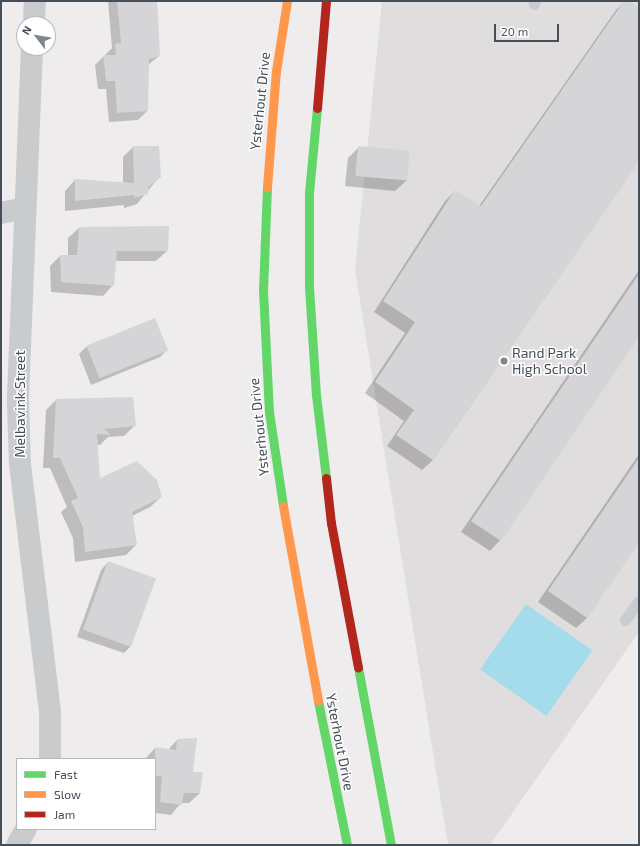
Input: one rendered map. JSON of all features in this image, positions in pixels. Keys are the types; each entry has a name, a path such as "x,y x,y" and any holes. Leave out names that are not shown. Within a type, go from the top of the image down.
{"main road":[{"name":"Ysterhout Drive","path":"287,1 276,71 268,151 264,290 269,412 287,533 328,757 347,845"},
{"path":"326,1 309,193 309,287 316,396 331,523 391,845"}],"street":[{"path":"34,16 35,1"},
{"name":"Melbavink Street","path":"32,56 24,208 18,402 20,464 50,712 50,758"},
{"path":"1,213 24,208"},
{"path":"17,845 25,830"}],"lane":[{"path":"626,620 639,601"}],"shaded area":[{"name":"Rand Park High School","path":"382,1 639,1 639,632 490,845 448,845 355,270"}],"water":[{"path":"526,604 592,650 546,716 480,670"}],"building":[{"path":"117,1 157,1 160,56 149,59 148,111 117,113 115,81 106,81 103,55 116,55 115,44 121,43"},
{"path":"624,1 629,1 639,8 639,162 433,460 396,435 414,410 375,382 415,322 383,301 455,190 481,206"},
{"path":"133,146 159,146 161,177 148,187 148,194 134,198 134,195 75,201 75,179 134,183"},
{"path":"358,146 410,151 407,180 355,176"},
{"path":"169,226 168,251 117,251 114,286 61,282 60,255 77,255 79,227"},
{"path":"639,274 639,337 501,541 471,521"},
{"path":"155,318 168,350 99,378 86,346"},
{"path":"133,397 136,426 104,429 111,435 97,434 100,478 137,461 157,480 162,497 132,512 137,545 85,552 83,527 71,501 78,498 60,458 53,458 56,399"},
{"path":"639,458 639,543 587,618 548,591"},
{"path":"108,561 156,578 131,647 83,630"},
{"path":"197,738 193,772 203,772 200,793 184,793 182,805 160,802 162,776 156,776 155,747 176,750 177,739"}],"traffic: fast":[{"path":"317,108 309,193 309,287 316,395 326,478"},
{"path":"267,187 263,290 269,412 283,506"},
{"path":"358,667 391,845"},
{"path":"318,701 347,845"}],"traffic: slow":[{"path":"267,187 276,71 287,1"},
{"path":"283,506 318,701"}],"traffic: jam":[{"path":"317,108 326,1"},
{"path":"326,478 331,523 358,667"}],"place":[{"name":"Rand Park High School","path":"504,361"}]}
